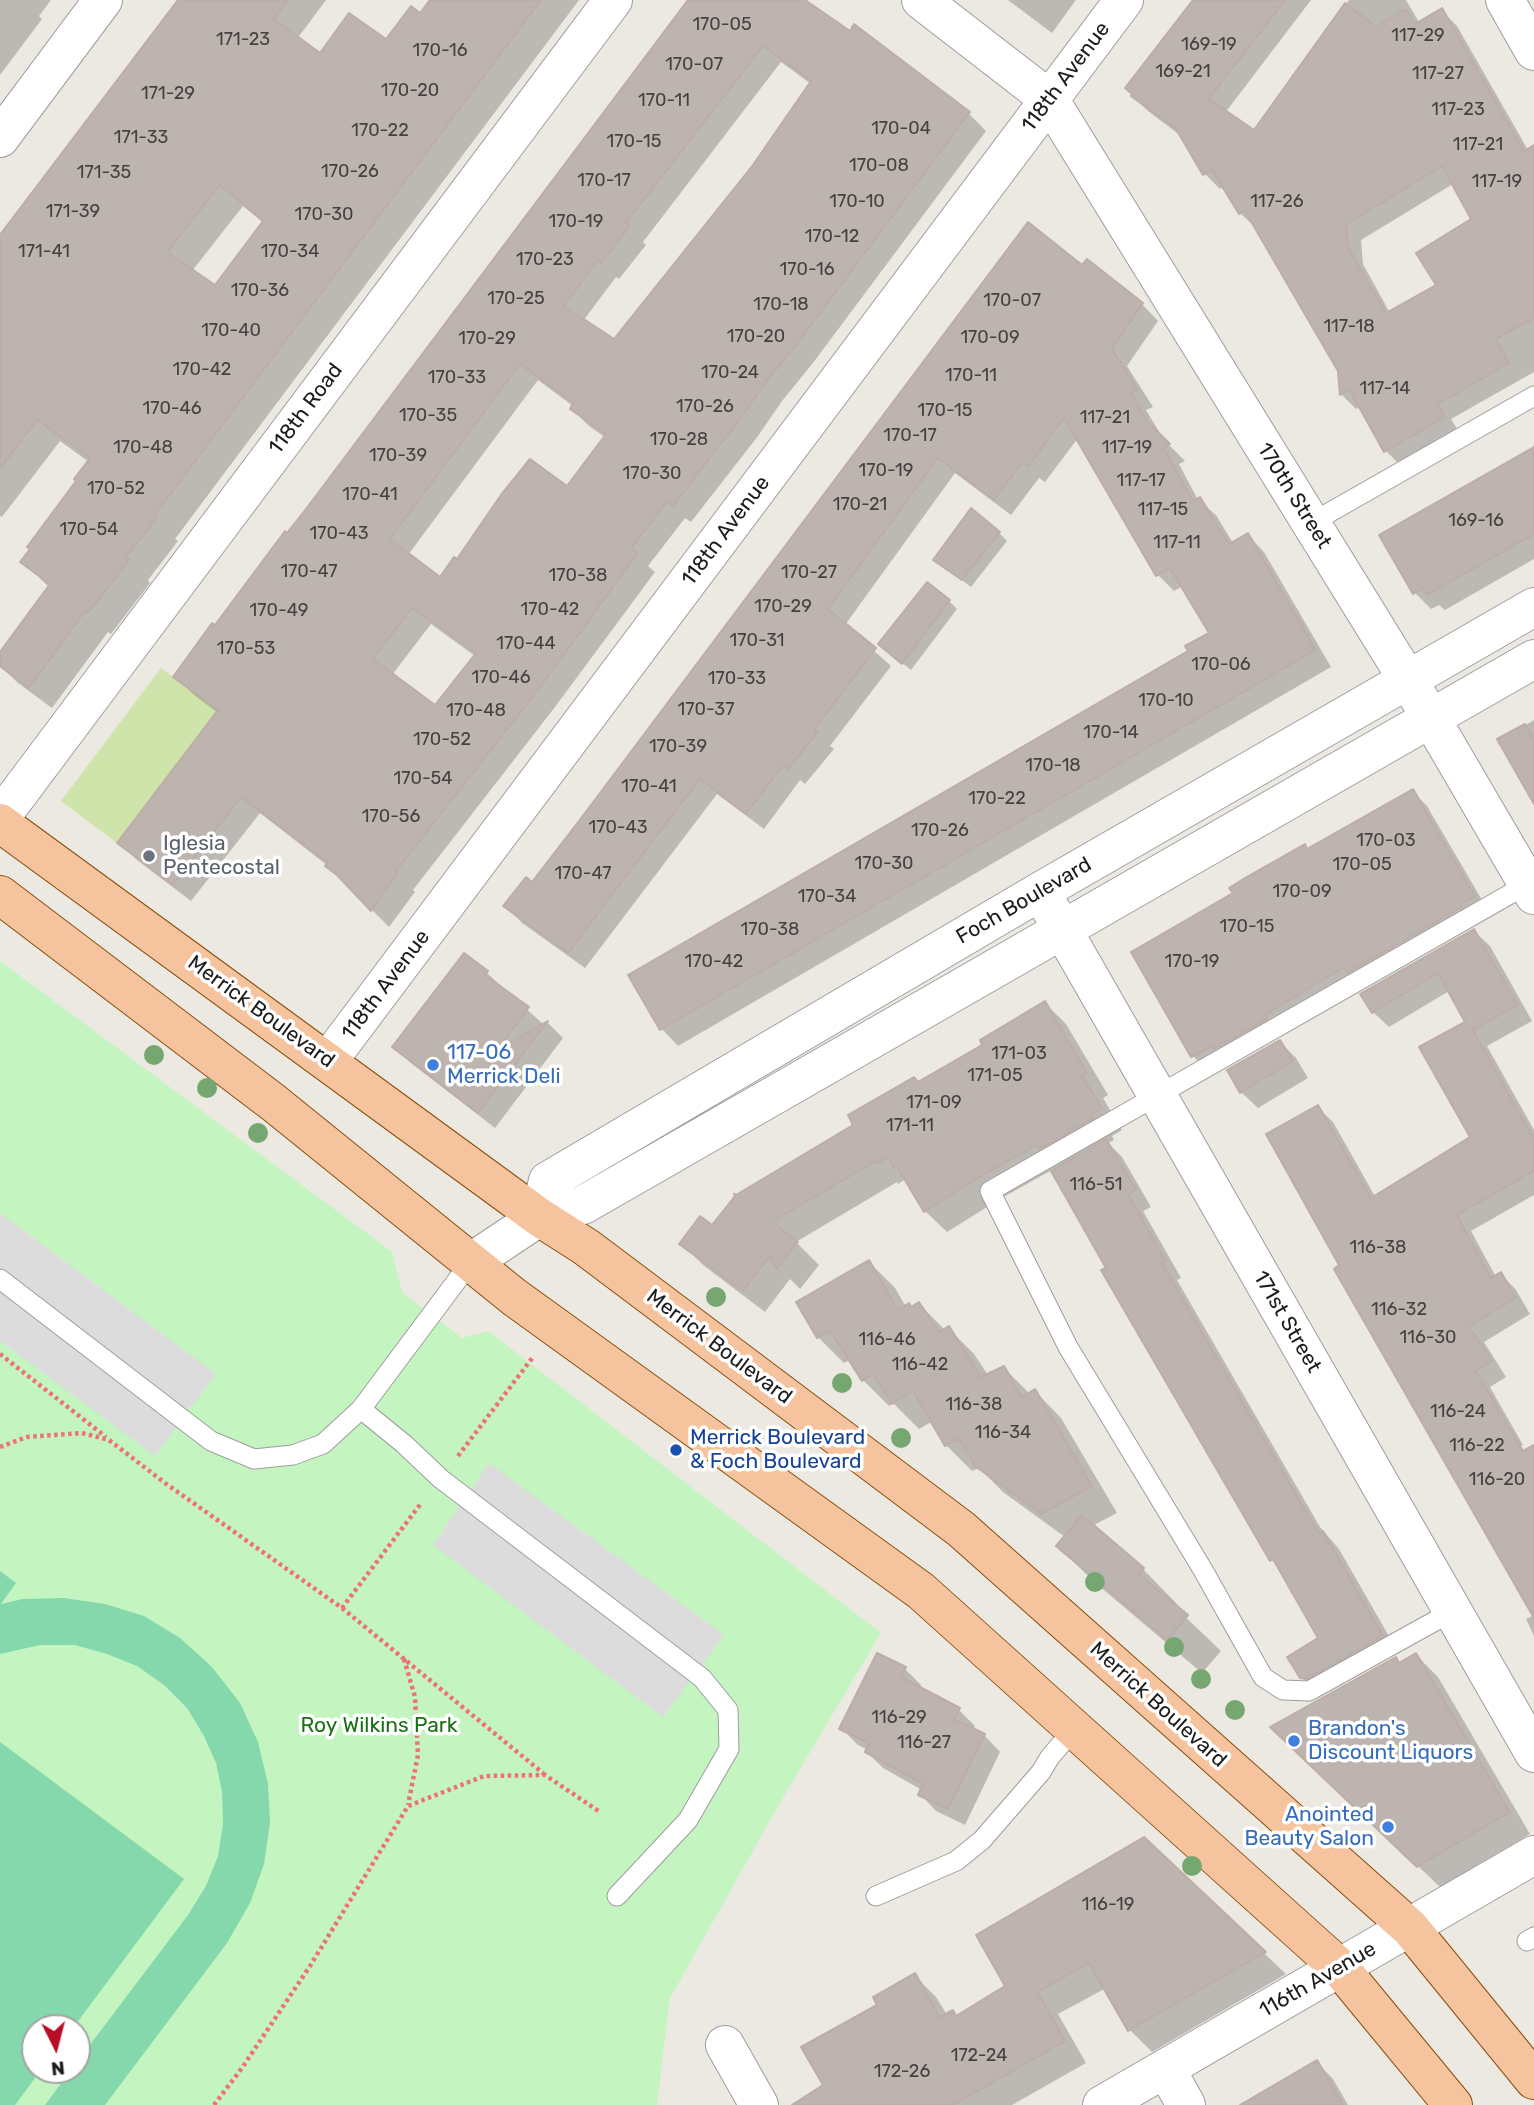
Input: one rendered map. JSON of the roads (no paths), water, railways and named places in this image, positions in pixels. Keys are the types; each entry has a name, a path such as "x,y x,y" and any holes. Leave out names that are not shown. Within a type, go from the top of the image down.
{"main road":[{"name":"Merrick Boulevard","path":"0,820 539,1217 586,1247 961,1529 1410,1928 1534,2080"},
{"path":"0,895 274,1103 526,1306 921,1591 1339,1967 1453,2105"}],"street":[{"path":"0,138 103,0"},
{"name":"118th Road","path":"0,820 613,0"},
{"path":"921,0 1049,99"},
{"name":"118th Avenue","path":"328,1061 1124,0"},
{"path":"1505,0 1534,51"},
{"name":"170th Street","path":"1049,99 1532,887"},
{"name":"Foch Boulevard","path":"539,1217 548,1181 1041,891 1534,607"},
{"name":"Foch Boulevard","path":"470,1263 539,1217 583,1205 1534,659"},
{"name":"171st Street","path":"1041,891 1534,1753"},
{"name":"116th Avenue","path":"1102,2105 1534,1856"},
{"path":"725,2045 759,2105"},
{"path":"1166,2069 1186,2105"}],"lane":[{"path":"1311,523 1534,396"},
{"path":"1453,1611 1309,1691 1283,1690 1263,1677 1203,1570 1068,1347 990,1191 1157,1094 1532,887"},
{"path":"0,1279 211,1441 254,1459 293,1455 323,1444 361,1409 470,1263"},
{"path":"361,1409 441,1479 702,1678 728,1710 729,1749 688,1820 617,1896"},
{"path":"876,1896 956,1861 982,1840 1074,1729"}],"place":[{"name":"Iglesia Pentecostal","path":"149,856"},
{"name":"117-06 Merrick Deli","path":"433,1065"},
{"name":"Merrick Boulevard & Foch Boulevard","path":"676,1450"},
{"name":"Brandon's Discount Liquors","path":"1294,1741"},
{"name":"Anointed Beauty Salon","path":"1388,1827"}],"park label":[{"name":"Roy Wilkins Park","path":"379,1726"}]}
